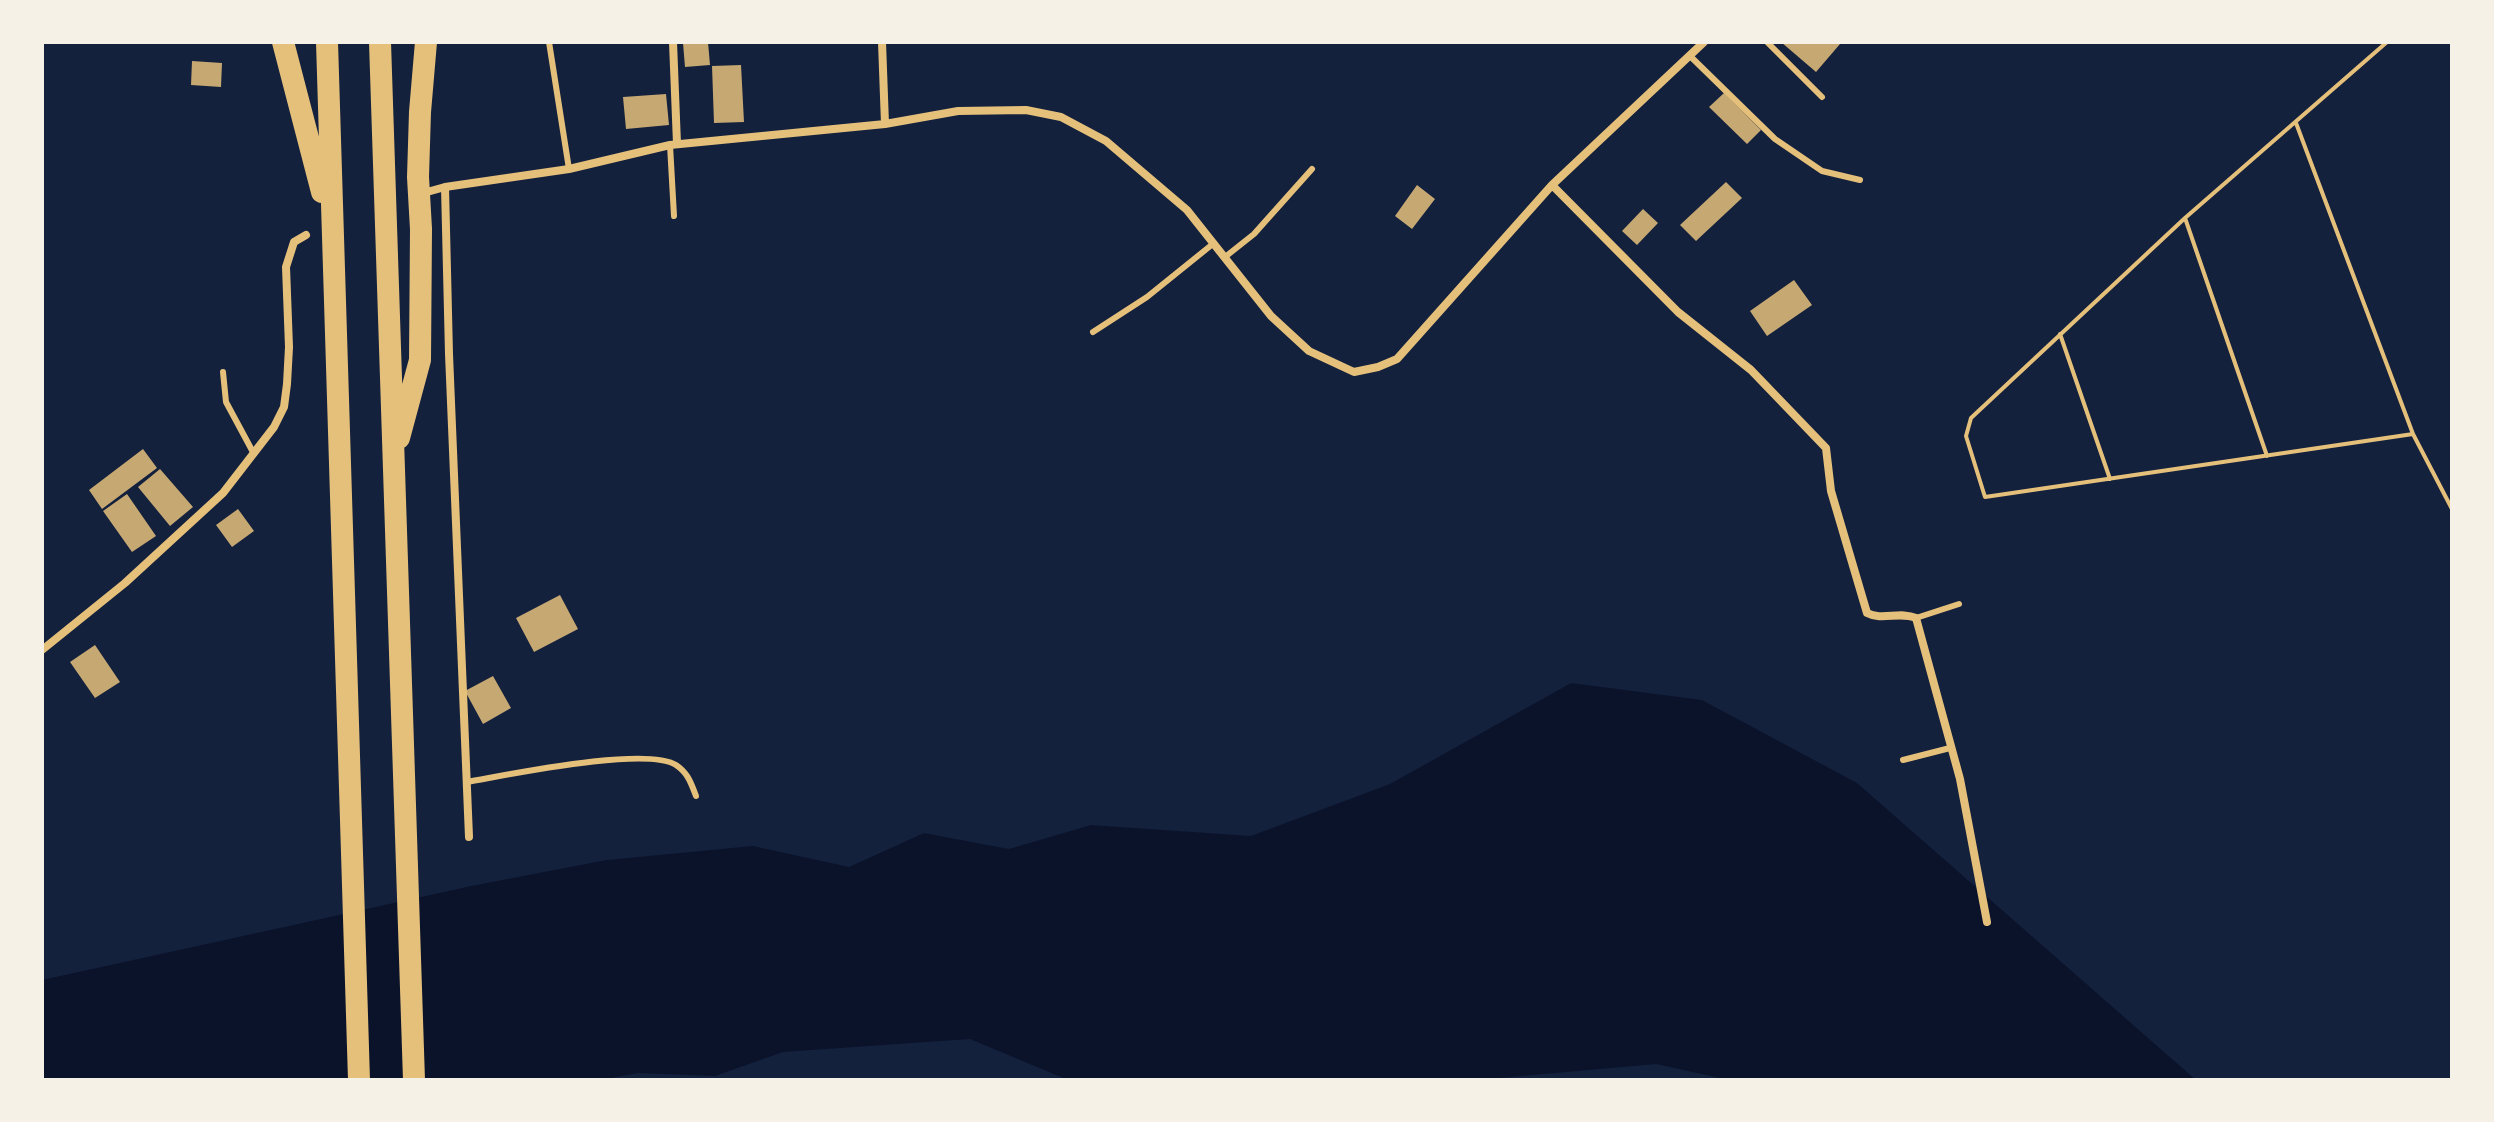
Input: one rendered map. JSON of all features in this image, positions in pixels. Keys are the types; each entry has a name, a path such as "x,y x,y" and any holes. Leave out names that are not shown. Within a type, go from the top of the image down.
{"highway":[{"path":"283,42 332,232"},
{"path":"327,42 359,1080"},
{"path":"380,42 414,1080"},
{"path":"392,463 420,360 418,164 426,42"}],"street":[{"path":"673,42 674,145"},
{"path":"882,42 885,124"},
{"path":"427,192 569,169 674,145 885,124 958,111 1026,110 1061,117 1106,141 1187,210 1271,316 1309,351 1354,372 1397,359 1552,185 1704,42"},
{"path":"1552,185 1678,312 1751,370 1826,448 1831,491 1867,613 1872,616 1908,615 1916,618 1960,779 1987,922"},
{"path":"445,187 469,837"},
{"path":"42,650 125,583 223,493 274,427 284,407 289,347 286,267 294,242 306,235"}],"lane":[{"path":"549,42 569,169"},
{"path":"1767,42 1822,97"},
{"path":"1690,56 1775,139 1822,171 1860,180"},
{"path":"674,145 674,216"},
{"path":"1225,257 1254,234 1312,169"},
{"path":"1093,332 1147,297 1214,243"},
{"path":"223,372 226,402 254,454"},
{"path":"1916,618 1959,604"},
{"path":"1903,760 1950,748"},
{"path":"466,782 625,758 655,759 673,763 686,773 696,796"}],"path":[{"path":"2387,42 2185,218 2060,334 1971,418 1966,436 1985,497 2413,434"},
{"path":"2296,123 2413,434 2452,509"},
{"path":"2185,218 2267,456"},
{"path":"2060,334 2110,479"}],"water":[{"path":"1571,683 1702,700 1857,783 2196,1080 1729,1080 1656,1064 1477,1080 1068,1080 970,1039 783,1052 715,1076 638,1073 601,1080 42,1080 42,980 476,885 607,860 753,846 849,867 924,833 1009,849 1091,825 1251,836 1390,784"}],"building":[{"path":"708,42 710,65 685,67 683,43"},
{"path":"1781,42 1838,42 1840,44 1816,72"},
{"path":"192,61 222,63 221,87 191,85"},
{"path":"741,65 744,122 714,123 712,66"},
{"path":"1724,93 1761,130 1747,144 1709,107"},
{"path":"666,94 669,125 626,129 623,97"},
{"path":"1726,182 1742,198 1696,241 1680,225"},
{"path":"1417,185 1435,199 1412,229 1395,216"},
{"path":"1643,209 1658,223 1637,245 1622,231"},
{"path":"1794,280 1812,305 1767,336 1750,311"},
{"path":"143,449 157,468 102,509 89,490"},
{"path":"160,469 193,507 170,526 138,487"},
{"path":"127,494 156,536 132,552 103,511"},
{"path":"238,509 254,531 232,547 216,525"},
{"path":"560,595 578,629 534,652 516,618"},
{"path":"95,645 120,682 95,698 70,662"},
{"path":"493,676 511,708 483,724 465,691"}]}
